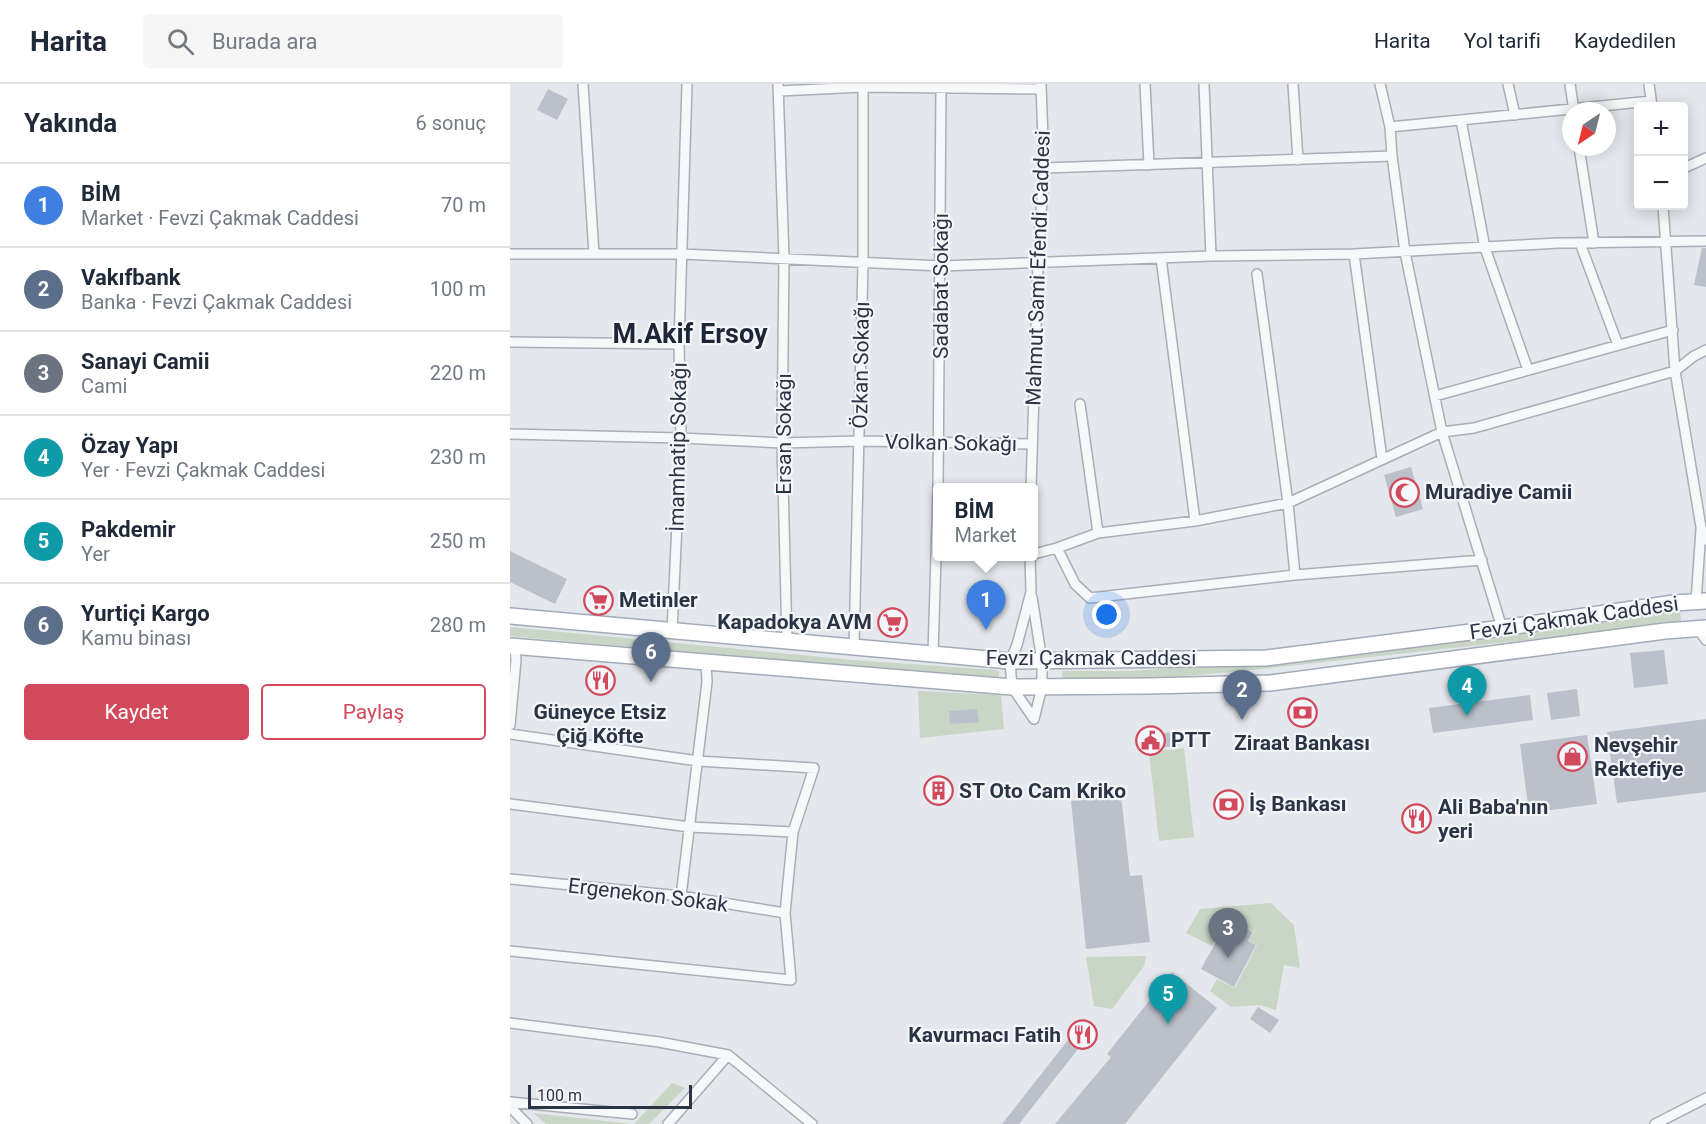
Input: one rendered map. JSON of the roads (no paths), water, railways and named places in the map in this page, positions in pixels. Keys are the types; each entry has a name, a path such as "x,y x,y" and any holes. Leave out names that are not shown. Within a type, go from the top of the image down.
{"main road":[{"name":"Fevzi Çakmak Caddesi","path":"510,616 1010,661 1042,661 1266,658 1674,603 1701,602"},
{"path":"1701,602 1695,616 1703,632"},
{"name":"Fevzi Çakmak Caddesi","path":"512,646 1012,687 1042,687 1270,683 1665,632 1703,632"}],"street":[{"path":"583,84 594,254"},
{"name":"İmamhatip Sokağı","path":"672,631 681,438 679,344 687,84"},
{"path":"1145,84 1149,165"},
{"path":"1204,84 1211,256"},
{"path":"1293,84 1298,160"},
{"path":"1380,84 1390,127 1405,252 1442,432 1502,628"},
{"path":"1508,84 1515,115"},
{"path":"1570,84 1573,102"},
{"path":"1649,84 1651,102"},
{"name":"Özkan Sokağı","path":"854,647 863,263 863,86"},
{"name":"Sadabat Sokağı","path":"938,483 941,86"},
{"path":"778,87 1041,86"},
{"name":"Mahmut Sami Efendi Caddesi","path":"1031,483 1038,263 1044,168 1041,86"},
{"name":"Ersan Sokağı","path":"778,87 784,258 782,443 788,640"},
{"path":"1616,107 1634,105"},
{"path":"1390,127 1562,111"},
{"path":"1461,120 1485,248 1528,370"},
{"path":"1044,168 1392,156"},
{"path":"1580,156 1593,243"},
{"path":"1688,166 1706,158"},
{"path":"1663,210 1675,371 1701,527 1701,602"},
{"path":"510,254 681,254 941,266 1211,256 1354,254 1580,243 1706,241"},
{"path":"1580,243 1618,345"},
{"path":"1354,254 1382,459"},
{"path":"1161,258 1195,521"},
{"path":"1257,274 1288,503 1295,575"},
{"path":"1435,396 1673,330"},
{"path":"510,342 679,344"},
{"path":"1038,553 1098,533 1195,521 1288,503 1442,432 1474,428 1675,371 1706,350"},
{"path":"1080,404 1098,533"},
{"name":"Volkan Sokağı","path":"510,434 782,443 859,441 1032,444"},
{"path":"1701,527 1706,540"},
{"path":"1057,548 1075,584 1090,598 1295,575 1482,561"},
{"name":"Sadabat Sokağı","path":"933,654 936,561"},
{"path":"1030,561 1031,592 1042,661 1042,687 1034,719 1012,687 1010,661 1017,645 1031,592"},
{"path":"510,725 516,660 512,646"},
{"path":"681,896 707,682 706,662"},
{"path":"510,734 698,761 814,768 793,832 785,913 791,981 510,951"},
{"path":"510,804 690,827 793,832"},
{"name":"Ergenekon Sokak","path":"510,879 681,896 785,913"},
{"path":"510,1023 659,1042 728,1055 812,1124"},
{"path":"668,1124 728,1055"},
{"path":"1655,1124 1706,1098"},
{"path":"510,1102 632,1114"},
{"path":"510,1107 527,1124"}],"place":[{"name":"Muradiye Camii","path":"1404,492"},
{"name":"Metinler","path":"598,600"},
{"name":"Kapadokya AVM","path":"893,622"},
{"name":"BİM","path":"986,630"},
{"name":"Güneyce Etsiz Çiğ Köfte","path":"600,681"},
{"name":"Yurtiçi Kargo","path":"651,682"},
{"name":"Ziraat Bankası","path":"1302,712"},
{"name":"Özay Yapı","path":"1467,716"},
{"name":"Vakıfbank","path":"1242,720"},
{"name":"PTT","path":"1150,740"},
{"name":"Nevşehir Rektefiye","path":"1573,757"},
{"name":"ST Oto Cam Kriko","path":"938,791"},
{"name":"İş Bankası","path":"1228,804"},
{"name":"Ali Baba'nın yeri","path":"1417,819"},
{"name":"Sanayi Camii","path":"1228,958"},
{"name":"Pakdemir","path":"1168,1024"},
{"name":"Kavurmacı Fatih","path":"1082,1035"}],"district":[{"name":"M.Akif Ersoy","path":"690,334"}]}
